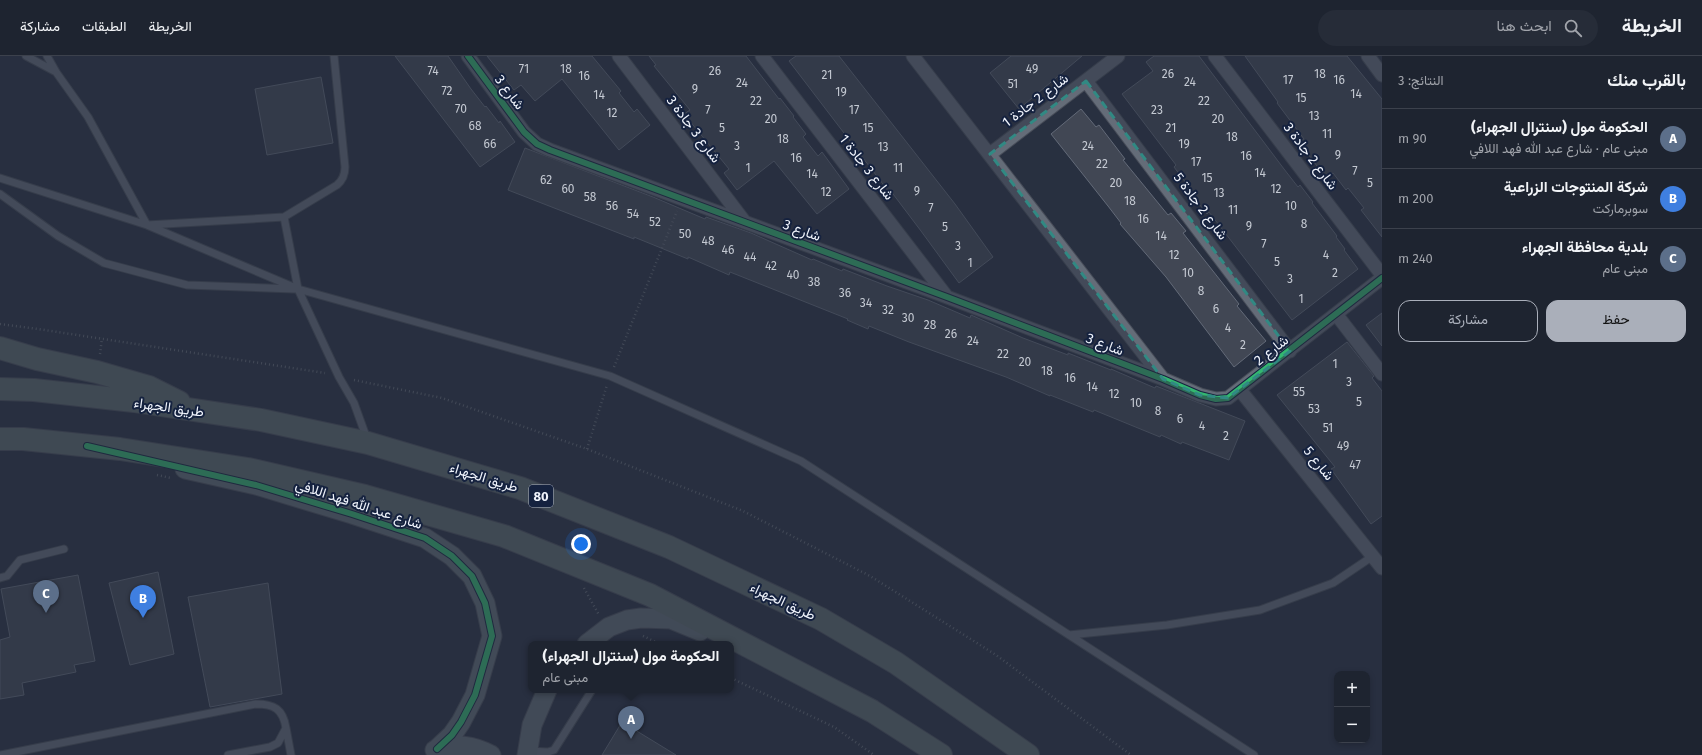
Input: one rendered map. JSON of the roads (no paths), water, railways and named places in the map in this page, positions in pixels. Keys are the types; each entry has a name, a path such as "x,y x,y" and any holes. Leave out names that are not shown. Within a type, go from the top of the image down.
{"highway":[{"path":"0,348 59,364 97,372 149,387 194,410"},
{"name":"طريق الجهراء","path":"0,388 34,390 134,401 261,420 368,442 520,488 676,550 835,627 896,663 1028,755"},
{"path":"0,438 120,449 248,469 366,496 504,536 650,595 872,712 941,755"}],"street":[{"name":"شارع 3","path":"468,56 524,132 537,144 1163,378"},
{"name":"شارع 3 جادة 3","path":"619,56 744,221"},
{"name":"شارع 3 جادة 1","path":"762,56 947,297"},
{"name":"شارع 3","path":"913,56 1163,378"},
{"name":"شارع 2 جادة 1","path":"990,154 1118,56"},
{"name":"شارع 2 جادة 3","path":"1215,56 1382,275"},
{"path":"1368,56 1382,75"},
{"name":"شارع 2 جادة 5","path":"1086,81 1290,351"},
{"name":"شارع 2","path":"1163,378 1200,395 1216,399 1228,398 1382,278"},
{"path":"1336,314 1382,374"},
{"name":"شارع 5","path":"1240,390 1378,553 1382,568"},
{"name":"شارع عبد الله فهد اللافي","path":"87,446 256,485 300,498 425,538 452,556 472,576 485,603 492,636 475,695 461,722 452,735 431,752"},
{"path":"591,641 602,632 627,620 641,618 671,619 724,641"},
{"path":"734,645 788,668"},
{"path":"527,753 532,725 546,693"},
{"path":"431,752 459,746 480,749 491,755"}],"lane":[{"path":"26,56 56,72"},
{"path":"47,56 56,72 88,116 147,225"},
{"path":"147,225 284,218 337,185 345,174 334,56"},
{"path":"0,178 147,225 298,289 610,376 802,461 1254,755"},
{"path":"0,194 58,236 104,263 187,285 298,289"},
{"path":"284,218 298,289 339,376 354,403 368,442"},
{"path":"0,578 7,576 20,560 64,548"},
{"path":"1069,635 1167,625 1260,610 1333,583 1378,553"},
{"path":"527,753 548,752 554,750 590,693"},
{"path":"1,755 256,704 266,704 275,708 283,716 291,755"},
{"path":"228,755 270,747 278,743 286,728"}],"place":[{"name":"بلدية محافظة الجهراء","path":"46,613"},
{"name":"شركة المنتوجات الزراعية","path":"143,618"},
{"name":"الحكومة مول (سنترال الجهراء)","path":"631,739"}]}
